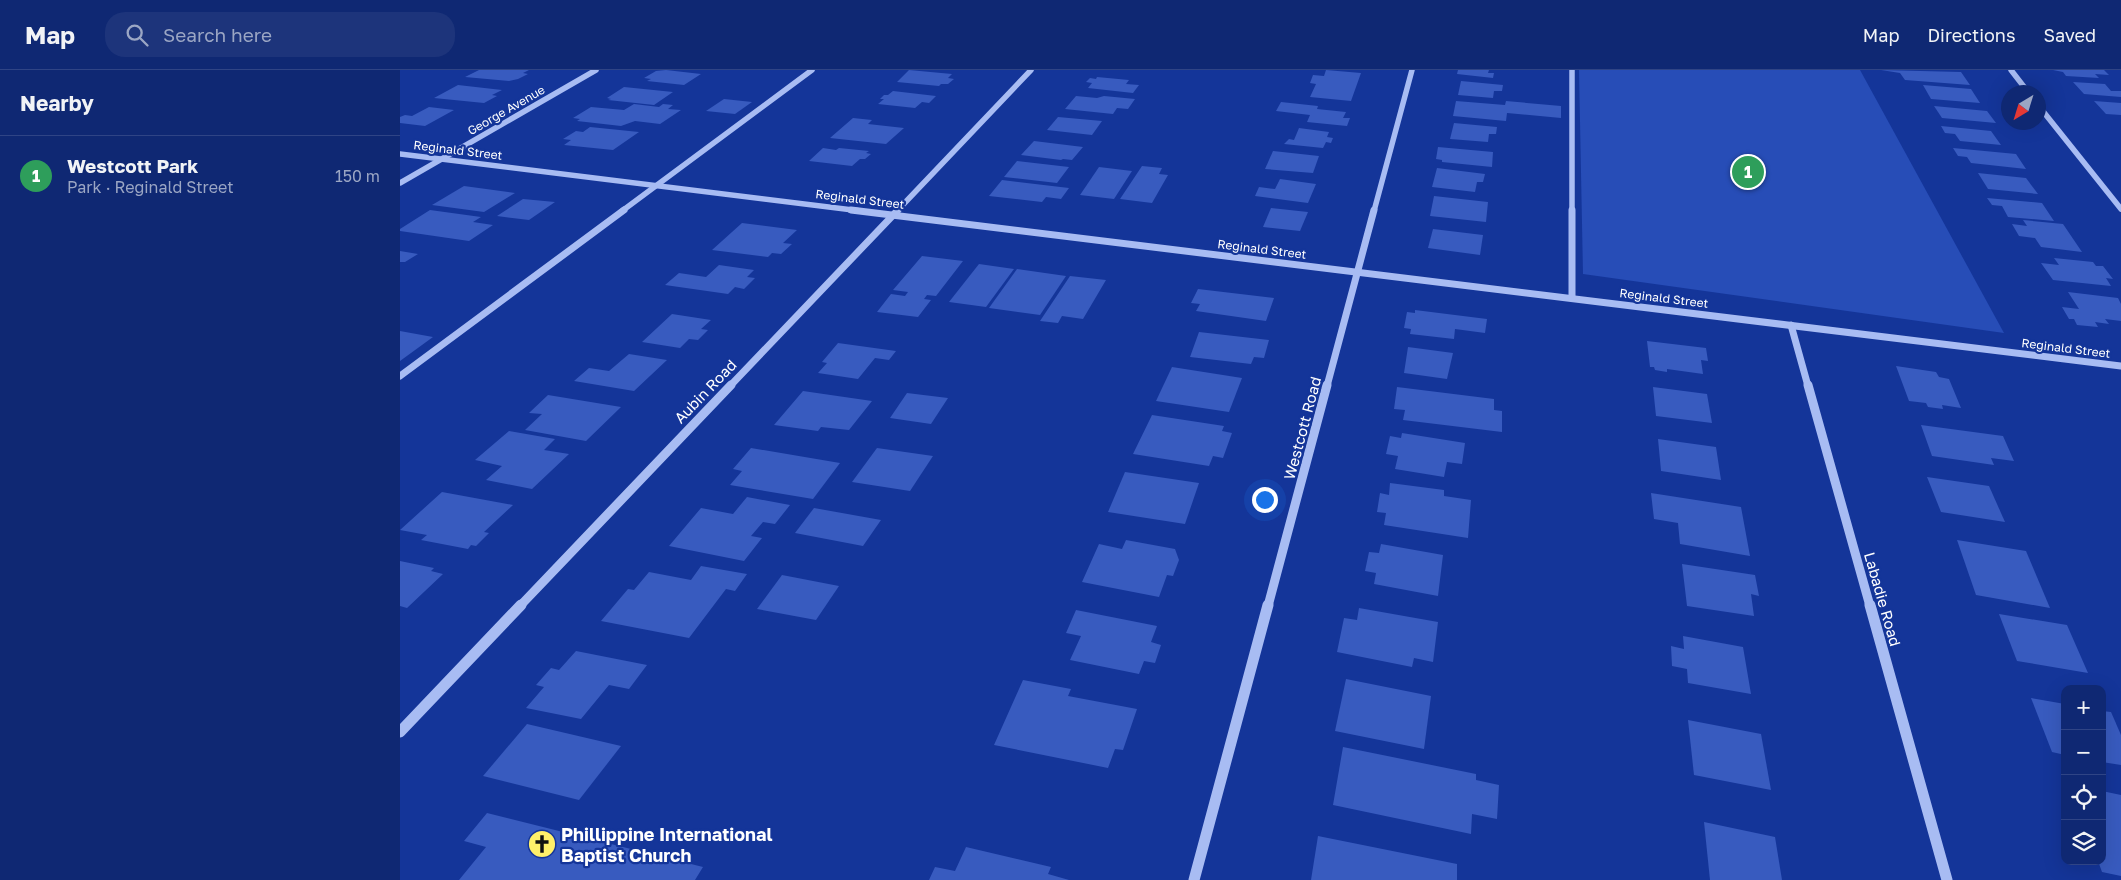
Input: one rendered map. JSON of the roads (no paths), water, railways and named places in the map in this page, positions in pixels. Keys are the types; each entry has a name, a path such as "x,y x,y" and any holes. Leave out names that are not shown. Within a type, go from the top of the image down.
{"street":[{"name":"George Avenue","path":"400,183 596,70"},
{"path":"400,376 812,70"},
{"name":"Aubin Road","path":"400,732 1031,70"},
{"name":"Westcott Road","path":"1194,880 1412,70"},
{"path":"1572,70 1572,298"},
{"path":"2010,70 2022,85"},
{"path":"2046,115 2121,208"},
{"name":"Reginald Street","path":"400,154 2121,366"},
{"name":"Labadie Road","path":"1791,326 1947,880"}],"place":[{"name":"Westcott Park","path":"1748,172"},
{"name":"Phillippine International Baptist Church","path":"542,844"}]}
